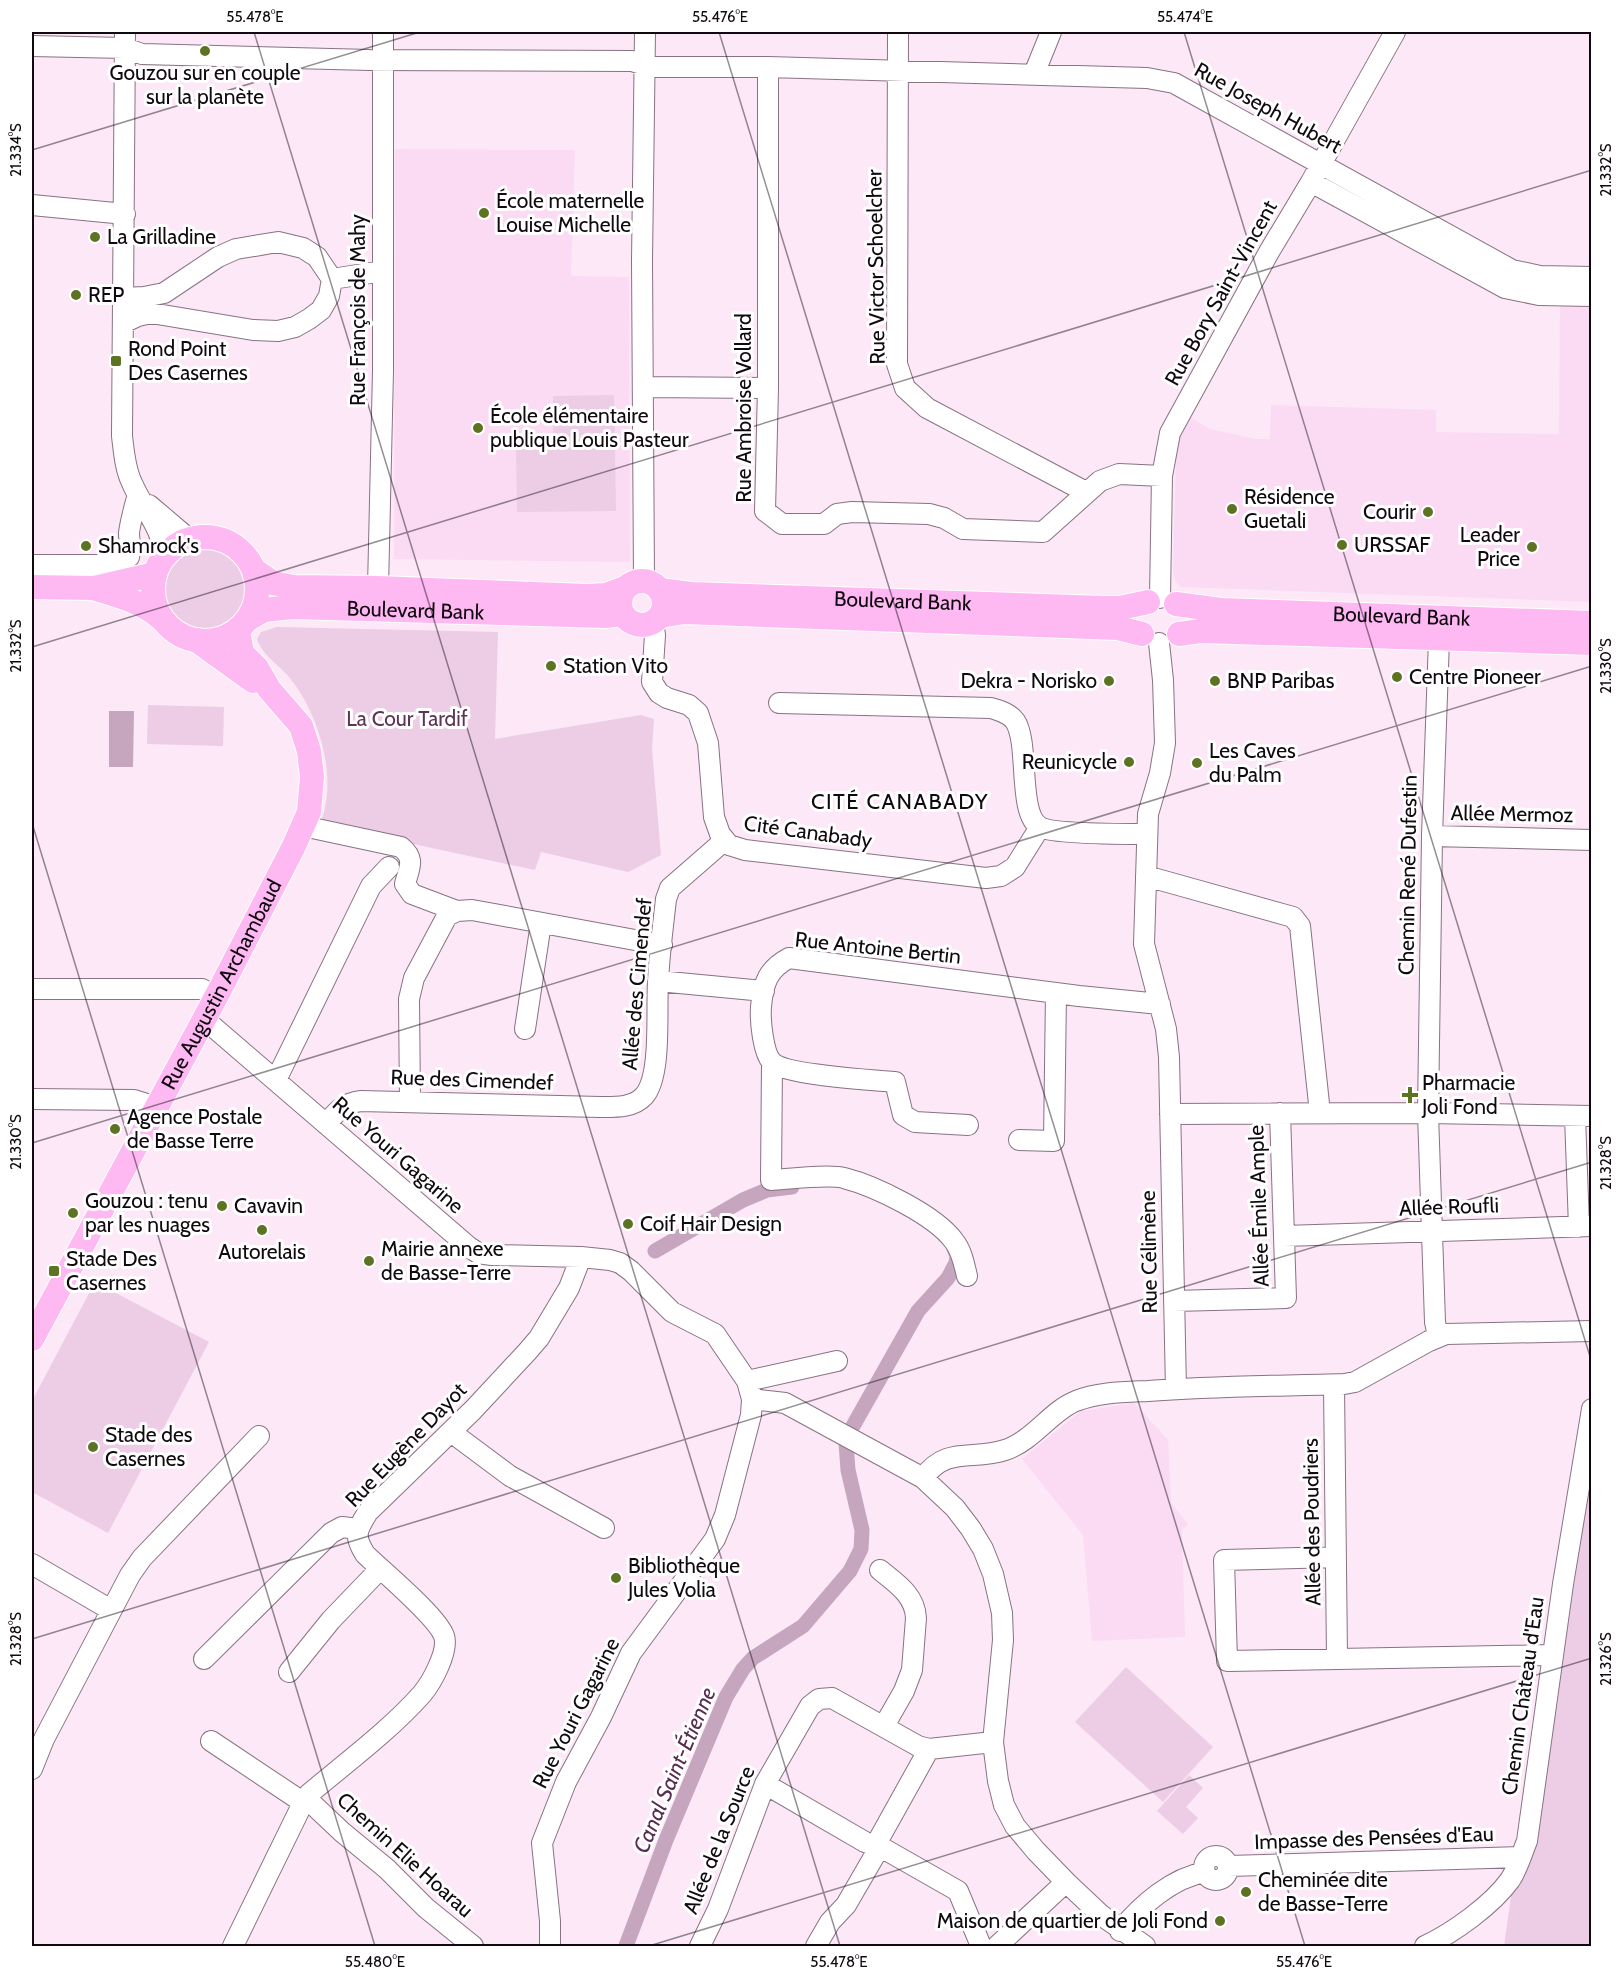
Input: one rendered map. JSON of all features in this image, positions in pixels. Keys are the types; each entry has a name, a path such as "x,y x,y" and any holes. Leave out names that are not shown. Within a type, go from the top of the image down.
{"main road":[{"path":"32,587 94,588 133,600 150,609 177,633 196,640 211,641 226,637 243,624 254,608 257,583 248,559 228,542 215,538 189,539 175,546 159,566 153,590 155,605 162,619"},
{"path":"94,588 159,566"},
{"name":"Boulevard Bank","path":"254,570 273,583 283,585 587,596 606,595 643,586 690,594 1104,608 1161,602 1221,610 1592,623"},
{"path":"643,586 664,603 657,619 640,625 633,624 622,614 620,601 643,586"},
{"path":"1161,602 1182,615 1183,621 1160,637 1139,627 1139,613 1161,602"},
{"name":"Boulevard Bank","path":"243,624 264,610 292,607 582,616 622,614"},
{"name":"Boulevard Bank","path":"657,619 684,612 1118,627 1160,637 1201,630 1592,643"},
{"name":"Rue Augustin Archambaud","path":"32,1339 145,1103 204,1019 293,848 309,812 312,777 309,751 301,726 269,689 257,668 242,652 243,624"},
{"name":"Rue Augustin Archambaud","path":"196,640 229,662 247,678 269,689"}],"street":[{"name":"Rue François de Mahy","path":"378,588 382,472 383,32"},
{"path":"643,586 642,261 645,32"},
{"name":"Rue Victor Schoelcher","path":"898,32 897,364 905,388 927,408 1086,492"},
{"path":"1034,74 1051,32"},
{"name":"Rue Bory Saint-Vincent","path":"1161,602 1162,476 1170,433 1269,252 1395,32"},
{"name":"Rue Joseph Hubert","path":"32,46 125,40 142,54 383,60 632,61 651,67 768,67 1147,78 1174,83 1512,270 1540,276 1592,277"},
{"path":"125,40 122,436 127,472 163,544 159,566"},
{"name":"Rue Ambroise Vollard","path":"768,67 768,387 765,511 782,524 824,524 837,514 852,512 929,514 944,518 963,529 1043,532 1086,492"},
{"name":"Rue Joseph Hubert","path":"1311,182 1505,288 1539,295 1592,296"},
{"path":"32,205 125,214"},
{"path":"123,298 164,293 179,284 189,274 227,253 258,244 278,242 303,248 317,257 332,279 329,296 321,310 309,320 295,327 278,331 253,330 152,314 138,316 123,323"},
{"path":"332,279 383,271"},
{"path":"178,317 174,305 179,284"},
{"path":"644,387 768,387"},
{"path":"1086,492 1100,481 1119,474 1162,476"},
{"path":"138,495 189,539"},
{"path":"32,565 117,565 129,557 132,546 129,534 138,495"},
{"name":"Cité Canabady","path":"657,619 652,682 659,693 689,705 698,713 708,743 714,817 720,834 729,845 745,850 986,878 1001,876 1015,867 1040,827"},
{"name":"Rue Célimène","path":"1160,637 1165,743 1160,773 1148,814 1144,944 1166,1029 1169,1058 1176,1389"},
{"name":"Chemin René Dufestin","path":"1438,1336 1435,1322 1428,1113 1432,836 1439,639"},
{"path":"779,703 991,708 1004,712 1015,722 1029,816 1040,827 1055,831 1146,834"},
{"path":"303,826 401,847 409,854 411,863 405,884 412,894 457,911"},
{"name":"Allée Mermoz","path":"1432,836 1592,840"},
{"name":"Allée des Cimendef","path":"625,1107 643,1098 652,1084 656,1060 658,981 666,899 670,888 725,840"},
{"path":"276,1080 371,886 389,867"},
{"path":"1146,876 1293,917 1300,926 1320,1113"},
{"path":"410,1102 409,999 414,978 447,915 457,911 472,910 662,945"},
{"path":"525,1029 541,923"},
{"name":"Rue Antoine Bertin","path":"967,1276 955,1242 903,1201 842,1177 771,1180 772,1063 765,1050 761,1007 766,980 775,966 789,958 1056,993 1160,1004"},
{"path":"658,981 764,991"},
{"path":"32,989 202,989 216,997"},
{"path":"1019,1140 1054,1141 1056,993"},
{"name":"Rue Youri Gagarine","path":"204,1019 478,1253 581,1257 620,1263 672,1312 715,1334 749,1390 751,1415 725,1515 715,1539 631,1653 601,1717 566,1782 545,1831 542,1843 550,1921 550,1947"},
{"path":"772,1063 789,1070 895,1082 903,1115 915,1122 968,1125"},
{"path":"32,1099 145,1103"},
{"name":"Rue des Cimendef","path":"326,1124 340,1108 350,1102 625,1107"},
{"name":"Allée Émile Ample","path":"1174,1301 1286,1298 1280,1113"},
{"path":"1170,1114 1428,1113 1583,1116 1585,1226"},
{"name":"Allée Roufli","path":"1284,1236 1585,1226"},
{"name":"Rue Eugène Dayot","path":"233,1947 305,1800 392,1723 423,1692 444,1657 445,1638 437,1623 365,1554 358,1542 358,1529 368,1512 451,1432 539,1338 568,1288 581,1257"},
{"path":"923,1478 930,1468 949,1457 983,1455 1005,1450 1020,1443 1075,1401 1129,1392 1176,1389 1334,1385 1355,1382 1438,1336 1446,1334 1592,1331"},
{"path":"749,1390 837,1361"},
{"name":"Allée des Poudriers","path":"1334,1385 1337,1658"},
{"path":"749,1390 785,1403 923,1478 955,1508 971,1529 983,1549 999,1595 1002,1613 1003,1640 993,1742 1004,1805 1015,1826 1066,1882 1101,1916 1145,1947"},
{"name":"Chemin Château d'Eau","path":"1425,1947 1449,1933 1487,1904 1509,1880 1527,1841 1553,1655 1592,1409"},
{"path":"451,1432 510,1476 604,1528"},
{"path":"32,1769 44,1739 111,1610 142,1558 259,1436"},
{"path":"204,1659 331,1533 342,1527 358,1529"},
{"path":"1336,1557 1224,1560 1227,1660 1553,1655"},
{"path":"32,1564 111,1610"},
{"path":"289,1672 331,1620 380,1569"},
{"path":"880,1570 909,1596 916,1611 912,1670 904,1691 884,1726"},
{"name":"Allée de la Source","path":"699,1947 718,1909 765,1785 810,1706 819,1700 832,1698 918,1746 929,1749"},
{"name":"Chemin Elie Hoarau","path":"211,1741 305,1800 387,1869 426,1908 473,1947"},
{"path":"816,1947 830,1922 846,1905 879,1848 880,1837 929,1749 993,1742"},
{"path":"765,1785 865,1842 958,1891 981,1947"},
{"name":"Impasse des Pensées d'Eau","path":"1120,1930 1157,1895 1182,1879 1205,1872 1213,1880 1221,1879 1227,1874 1228,1866 1521,1857"},
{"path":"997,1947 1066,1882"}],"shaded area":[{"path":"395,149 575,150 571,276 629,277 630,562 394,559"},
{"path":"1560,302 1591,303 1591,602 1181,587 1176,582 1173,573 1176,454 1179,439 1190,417 1210,429 1256,439 1270,439 1271,405 1436,410 1436,432 1559,434"},
{"path":"109,711 134,711 133,767 109,767"},
{"path":"1134,1403 1168,1440 1171,1503 1188,1524 1182,1530 1185,1637 1092,1641 1083,1535 1022,1459 1081,1411"}],"green space":[{"path":"614,395 615,443 553,444 553,396"},
{"path":"615,446 616,511 517,512 516,449"},
{"path":"204,546 221,550 235,559 244,573 248,590 244,607 235,621 221,630 204,634 187,630 173,621 164,607 160,590 164,573 173,559 187,550"},
{"name":"La Cour Tardif","path":"277,627 498,632 495,739 641,715 654,719 652,749 661,855 628,872 541,852 535,870 320,824 327,787 323,747 317,727 300,692 263,650 257,639 261,632"},
{"path":"148,705 224,707 223,746 147,744"},
{"name":"Stade des Casernes","path":"95,1282 209,1342 108,1533 32,1492 32,1401"},
{"path":"1591,1462 1591,1946 1504,1946 1512,1890 1571,1586"},
{"path":"1126,1667 1213,1747 1163,1802 1075,1722"},
{"path":"1189,1775 1203,1788 1186,1807 1198,1818 1183,1834 1157,1811"}],"waterway":[{"name":"Canal Saint-Étienne","path":"655,1251 743,1200 767,1190 792,1187"},
{"name":"Canal Saint-Étienne","path":"853,1426 918,1311 948,1278 956,1263 957,1256 953,1246"},
{"name":"Canal Saint-Étienne","path":"626,1946 666,1840 726,1697 743,1669 753,1658 803,1626 850,1571 861,1549 862,1530 848,1470 846,1443"}],"place":[{"name":"Gouzou sur en couple sur la planète","path":"205,51"},
{"name":"École maternelle Louise Michelle","path":"484,213"},
{"name":"La Grilladine","path":"95,237"},
{"name":"REP","path":"76,295"},
{"name":"Rond Point Des Casernes","path":"116,361"},
{"name":"École élémentaire publique Louis Pasteur","path":"478,428"},
{"name":"Résidence Guetali","path":"1232,509"},
{"name":"Courir","path":"1428,512"},
{"name":"URSSAF","path":"1342,545"},
{"name":"Shamrock's","path":"86,546"},
{"name":"Leader Price","path":"1532,547"},
{"name":"Station Vito","path":"551,666"},
{"name":"Centre Pioneer","path":"1397,677"},
{"name":"Dekra - Norisko","path":"1109,681"},
{"name":"BNP Paribas","path":"1215,681"},
{"name":"Reunicycle","path":"1129,762"},
{"name":"Les Caves du Palm","path":"1197,763"},
{"name":"Pharmacie Joli Fond","path":"1410,1095"},
{"name":"Agence Postale de Basse Terre","path":"115,1129"},
{"name":"Cavavin","path":"222,1206"},
{"name":"Gouzou : tenu par les nuages","path":"73,1213"},
{"name":"Coif Hair Design","path":"628,1224"},
{"name":"Autorelais","path":"262,1230"},
{"name":"Mairie annexe de Basse-Terre","path":"369,1261"},
{"name":"Stade Des Casernes","path":"54,1271"},
{"name":"Stade des Casernes","path":"93,1447"},
{"name":"Bibliothèque Jules Volia","path":"616,1578"},
{"name":"Cheminée dite de Basse-Terre","path":"1246,1892"},
{"name":"Maison de quartier de Joli Fond","path":"1220,1921"}],"district":[{"name":"CITÉ CANABADY","path":"900,801"}]}
